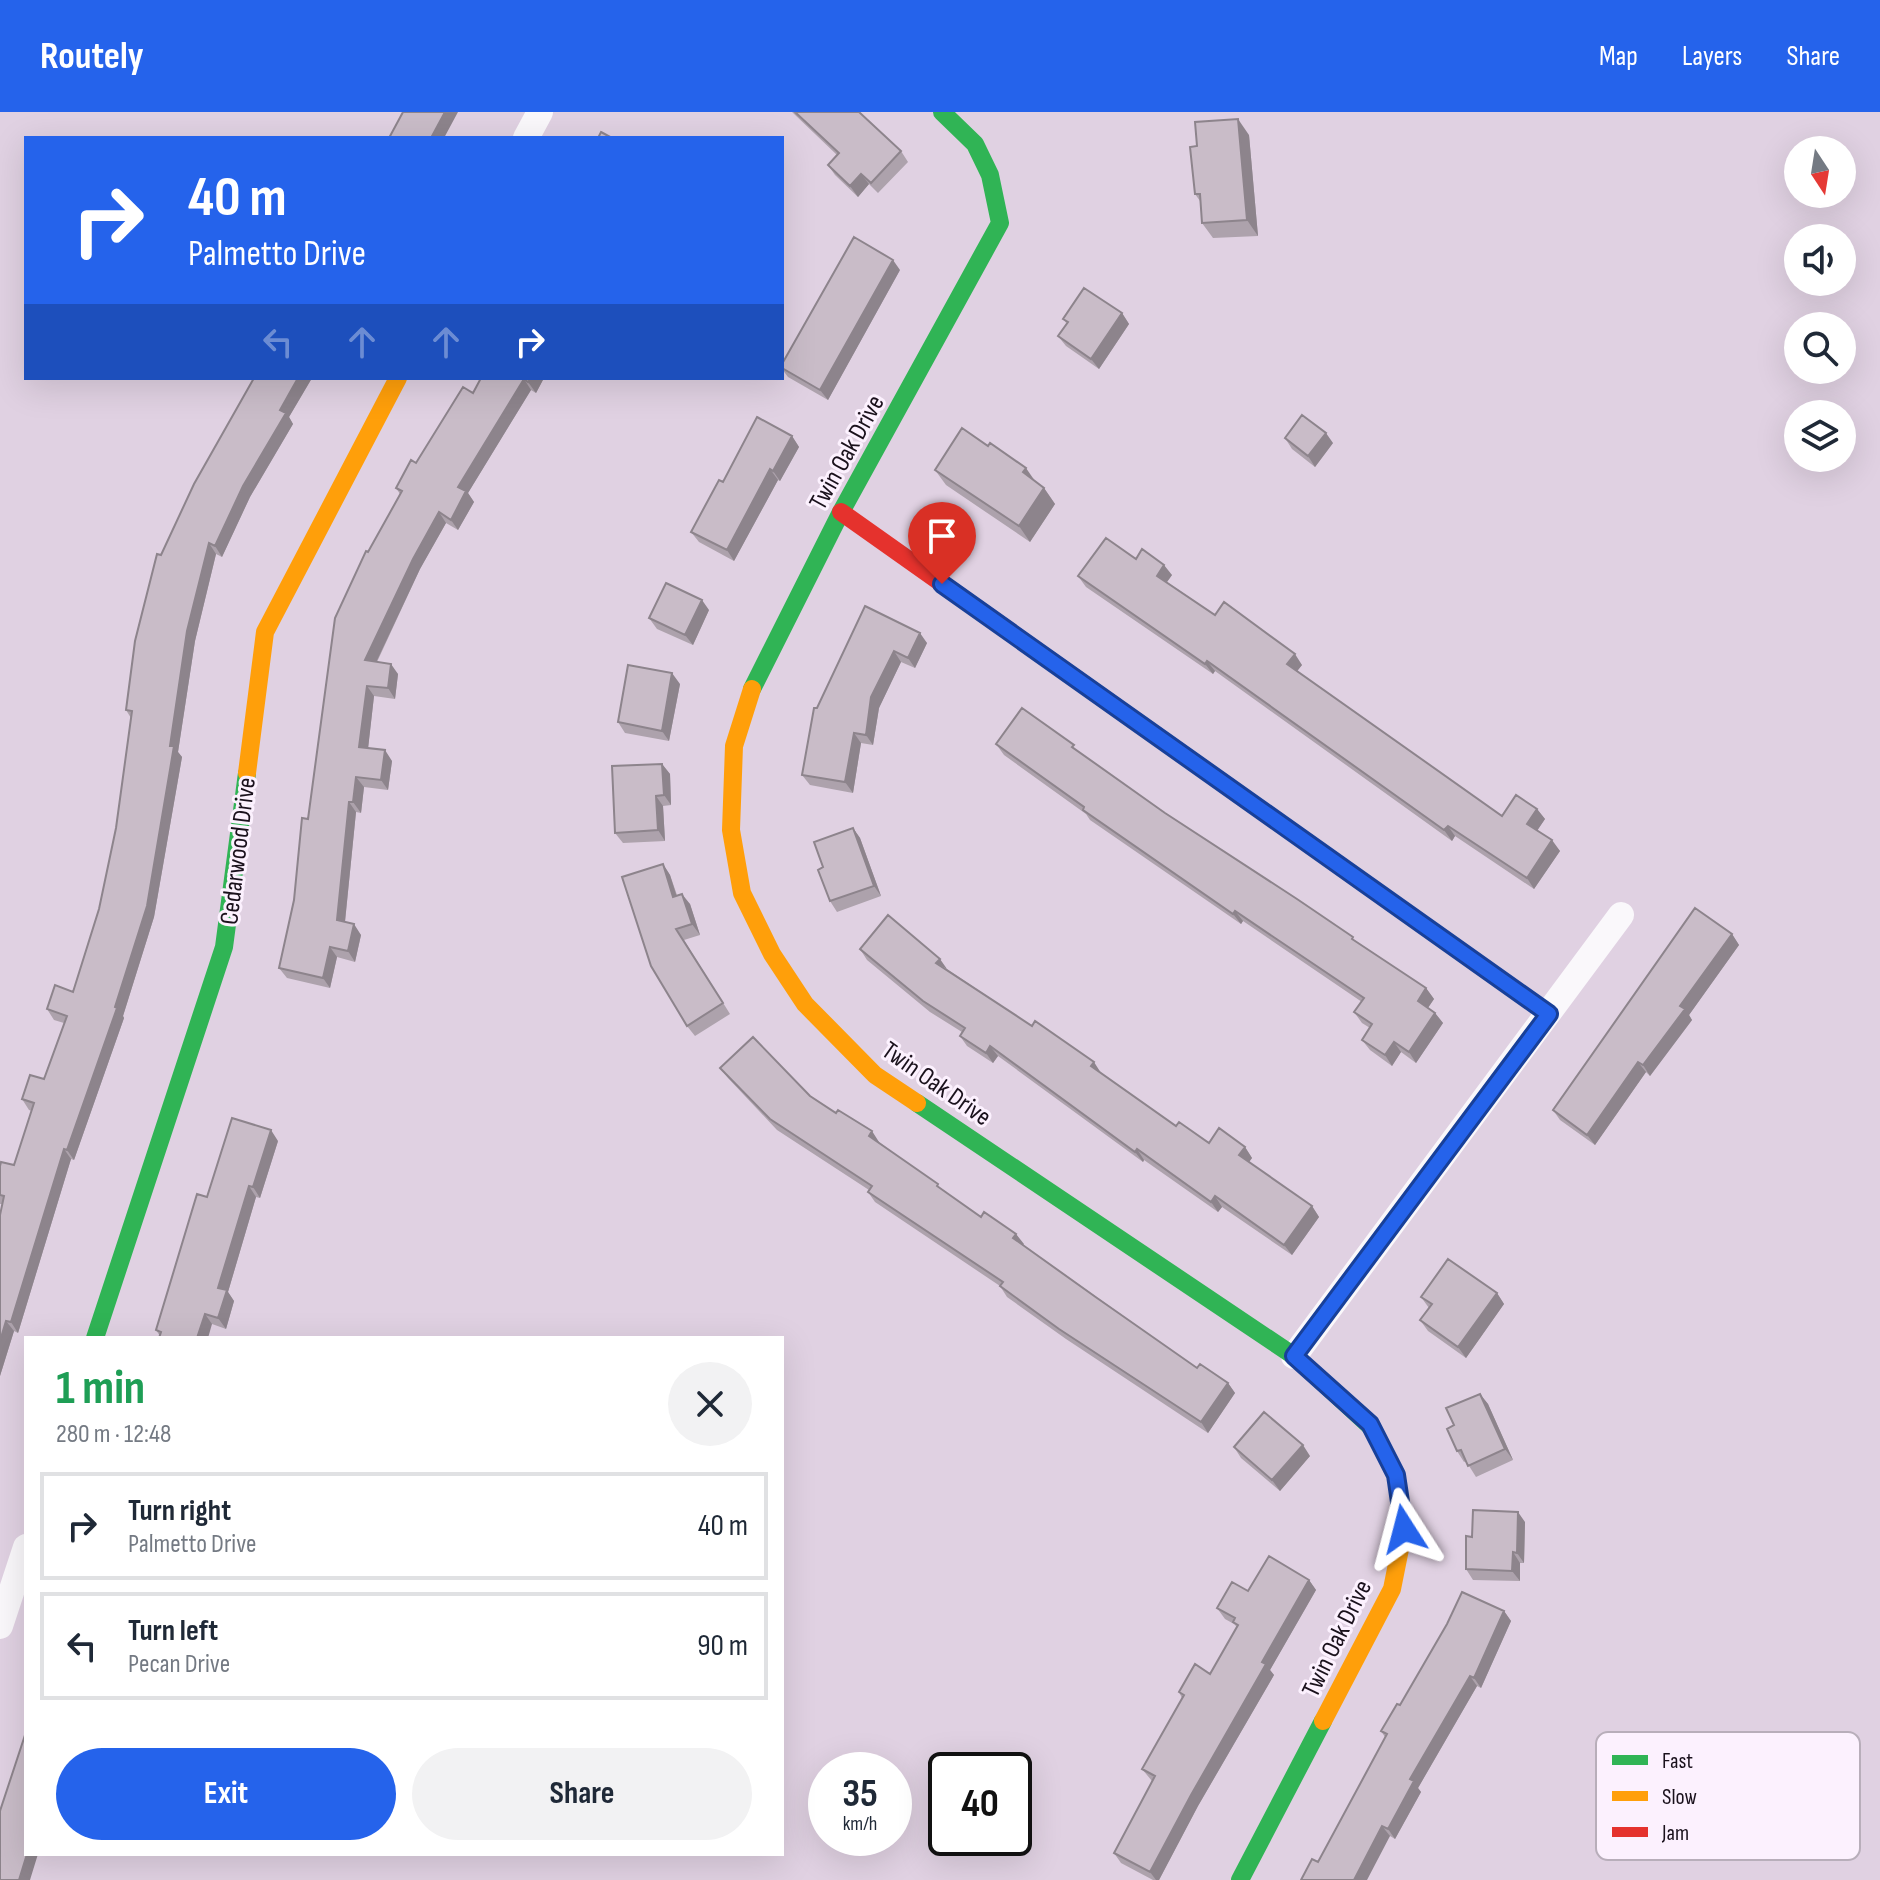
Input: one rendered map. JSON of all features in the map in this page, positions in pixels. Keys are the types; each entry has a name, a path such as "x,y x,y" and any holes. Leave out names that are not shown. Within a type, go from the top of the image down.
{"street":[{"path":"527,136 540,112"},
{"name":"Twin Oak Drive","path":"942,112 975,144 990,175 1000,223 841,512 754,683 734,746 731,830 742,893 772,954 805,1004 875,1075 1294,1356 1370,1424 1396,1475 1404,1529 1392,1589 1240,1880"},
{"name":"Cedarwood Drive","path":"96,1336 224,947 265,632 397,380"},
{"path":"841,512 1549,1014"},
{"path":"1294,1356 1621,915"},
{"path":"0,1626 24,1553"}],"building":[{"path":"403,112 445,112 432,136 390,136"},
{"path":"795,112 859,112 901,151 871,183 861,174 850,186 828,165 839,153"},
{"path":"1238,119 1247,220 1202,223 1200,194 1195,194 1190,147 1197,146 1195,122"},
{"path":"854,237 893,260 820,390 784,369 784,360"},
{"path":"1084,288 1122,313 1091,359 1058,336 1068,322 1063,319"},
{"path":"253,380 297,380 280,410 286,413 243,486 215,546 209,543 187,631 170,746 174,746 147,906 117,1008 67,1150 64,1149 11,1322 6,1321 0,1341 0,1215 4,1196 0,1195 0,1166 1,1162 14,1165 34,1103 22,1099 30,1075 44,1079 67,1016 47,1009 55,985 73,992 99,909 116,828 132,711 126,710 135,641 157,554 161,555 194,484"},
{"path":"480,380 523,380 458,487 466,491 451,520 439,512 365,660 391,664 388,688 367,686 359,747 385,750 381,780 356,777 353,802 349,802 337,920 354,924 348,951 330,947 323,978 279,968 294,900 302,818 308,819 335,618 366,551 402,491 396,488 411,460 416,463 463,387 473,393"},
{"path":"1302,415 1326,433 1308,456 1285,438"},
{"path":"757,417 792,436 773,471 770,469 727,550 691,532 719,480 723,482"},
{"path":"962,428 1026,468 1023,472 1044,488 1019,526 935,470"},
{"path":"1106,538 1136,559 1142,549 1164,565 1157,576 1215,615 1224,602 1295,654 1287,664 1502,816 1516,795 1537,809 1527,824 1552,840 1527,878 1448,826 1444,830 1207,661 1205,664 1078,576"},
{"path":"666,583 702,600 685,635 649,618"},
{"path":"865,606 920,633 908,658 894,651 871,697 866,735 854,733 845,782 802,775 814,708 817,708"},
{"path":"628,665 672,673 662,731 618,722"},
{"path":"1022,708 1165,813 1426,988 1418,1001 1435,1013 1409,1052 1394,1042 1385,1055 1362,1040 1372,1024 1354,1012 1364,998 1235,911 1233,914 1083,810 1084,807 996,744"},
{"path":"662,764 664,795 656,796 658,830 615,833 612,766"},
{"path":"853,828 874,886 830,901 818,870 823,867 814,842"},
{"path":"663,864 673,897 682,894 692,924 676,929 723,1003 687,1026 651,966 622,877"},
{"path":"1695,908 1732,934 1680,1006 1685,1009 1643,1065 1638,1062 1587,1135 1553,1110"},
{"path":"888,915 940,959 936,963 1032,1026 1035,1021 1094,1062 1091,1066 1176,1126 1179,1122 1209,1143 1219,1128 1245,1147 1239,1155 1312,1206 1284,1245 1215,1196 1211,1202 1137,1149 1135,1152 990,1046 986,1053 960,1036 965,1028 923,1001 860,949"},
{"path":"753,1037 810,1096 872,1131 869,1136 937,1186 981,1217 984,1212 1016,1234 1013,1238 1197,1368 1200,1364 1228,1383 1201,1422 1059,1329 1000,1286 1003,1282 868,1192 872,1186 770,1119 720,1068"},
{"path":"232,1118 271,1130 253,1187 249,1186 218,1288 227,1290 218,1318 205,1314 198,1336 160,1336 161,1332 156,1330 197,1194 207,1197"},
{"path":"1448,1259 1497,1293 1458,1347 1420,1320 1432,1304 1421,1297"},
{"path":"1480,1394 1505,1449 1468,1466 1447,1429 1454,1425 1446,1408"},
{"path":"1264,1412 1303,1445 1272,1480 1234,1447"},
{"path":"1473,1510 1518,1512 1517,1553 1513,1552 1512,1571 1466,1569 1466,1536 1472,1537"},
{"path":"1269,1556 1309,1580 1262,1662 1266,1664 1150,1872 1114,1853 1155,1776 1142,1769 1184,1695 1179,1692 1195,1664 1210,1674 1238,1625 1233,1622 1235,1618 1217,1608 1232,1582 1248,1591"},
{"path":"1462,1592 1504,1611 1474,1678 1470,1676 1410,1779 1414,1781 1388,1829 1382,1826 1354,1880 1301,1880 1312,1859 1318,1862 1387,1734 1381,1731 1397,1704 1400,1705"},
{"path":"24,1738 26,1856 19,1880 0,1880 0,1811"}],"traffic: fast":[{"path":"752,689 841,512 1000,223 990,175 975,144 942,112"},
{"path":"1074,677 1549,1014"},
{"path":"96,1336 224,947 247,773"},
{"path":"917,1103 1294,1356 1372,1428"},
{"path":"1240,1880 1323,1721"}],"traffic: slow":[{"path":"247,773 265,632 397,380"},
{"path":"752,689 734,746 731,830 742,893 772,954 805,1004 875,1075 917,1103"},
{"path":"1323,1721 1392,1589 1404,1529 1396,1475 1372,1428"}],"traffic: jam":[{"path":"841,512 1074,677"}],"route":[{"path":"942,584 1549,1014 1294,1356 1370,1424 1396,1475 1404,1529"}]}
